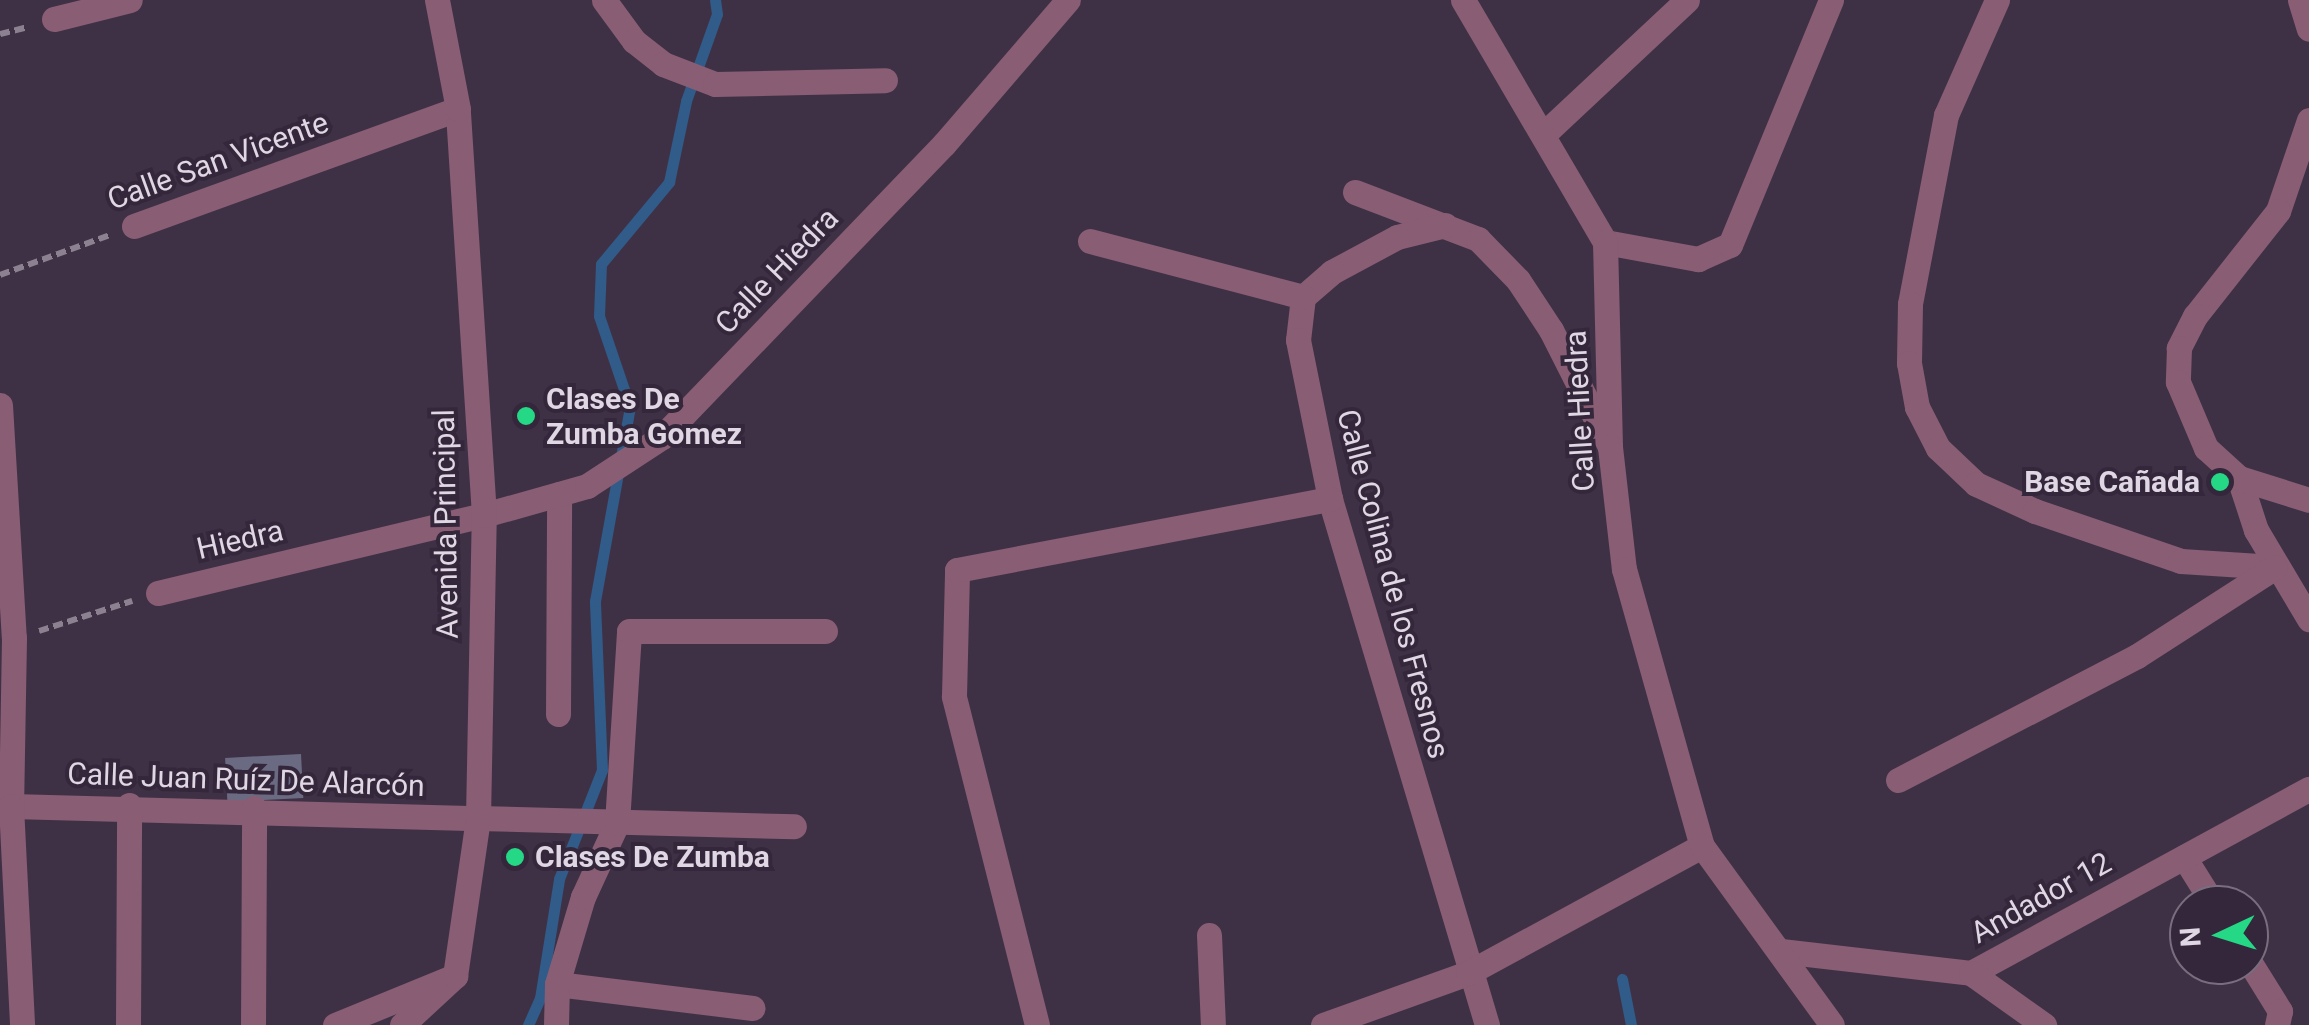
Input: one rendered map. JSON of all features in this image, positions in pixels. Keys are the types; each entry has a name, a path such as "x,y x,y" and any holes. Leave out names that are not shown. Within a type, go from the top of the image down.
{"street":[{"path":"54,20 130,0"},
{"name":"Avenida Principal","path":"436,0 458,109 484,516 478,818 455,976"},
{"path":"604,0 634,41 663,64 714,84 886,80"},
{"name":"Calle Hiedra","path":"484,516 587,486 662,438 944,144 1068,0"},
{"path":"1546,132 1687,0"},
{"path":"1997,0 1946,115 1910,304 1909,362 1917,407 1938,448 1976,484 2035,511 2181,562 2275,567"},
{"path":"2300,0 2309,29"},
{"name":"Calle Hiedra","path":"1468,1 1546,132 1605,242 1610,447 1624,569 1702,846"},
{"path":"1605,242 1698,259 1730,245 1820,5"},
{"name":"Calle San Vicente","path":"134,226 458,109"},
{"path":"2309,120 2278,211 2195,316 2179,348 2178,382 2206,448 2239,478 2309,500"},
{"path":"1354,192 1478,238 1518,280 1610,447"},
{"path":"1090,240 1304,297 1332,272 1397,237 1445,225"},
{"name":"Calle Colina de los Fresnos","path":"1304,297 1298,340 1330,500 1468,973 1487,1025"},
{"path":"0,404 22,1025"},
{"path":"2239,478 2275,567 2309,619"},
{"path":"558,714 559,494"},
{"path":"1037,1025 954,696 957,570 1330,500"},
{"name":"Hiedra","path":"158,593 484,516"},
{"path":"1898,780 2137,656 2275,567"},
{"path":"556,1025 557,984 605,824 629,631 825,631"},
{"name":"Andador 12","path":"1781,951 1972,973 2309,788"},
{"path":"128,1025 129,805"},
{"name":"Calle Juan Ruíz De Alarcón","path":"12,806 254,808 394,820 478,818 794,826"},
{"path":"254,808 254,1025"},
{"path":"1323,1025 1468,973 1702,846 1832,1025"},
{"path":"2184,857 2202,885"},
{"path":"1209,935 1213,1025"},
{"path":"1972,973 2044,1025"},
{"path":"335,1025 455,976"},
{"path":"402,1025 455,976"},
{"path":"557,984 752,1008"},
{"path":"2264,985 2280,1011 2277,1025"}],"path":[{"name":"Calle San Vicente","path":"0,275 134,226"},
{"path":"7,635 158,593"}],"building":[{"path":"301,754 303,798 227,802 225,758"}],"waterway":[{"path":"528,1025 540,998 559,879 602,770 595,601 630,407 599,316 601,264 669,182 686,101 717,14 715,0"},
{"path":"1622,979 1631,1025"}],"place":[{"name":"Clases De Zumba Gomez","path":"526,416"},
{"name":"Base Cañada","path":"2220,482"},
{"name":"Clases De Zumba","path":"515,857"}]}
